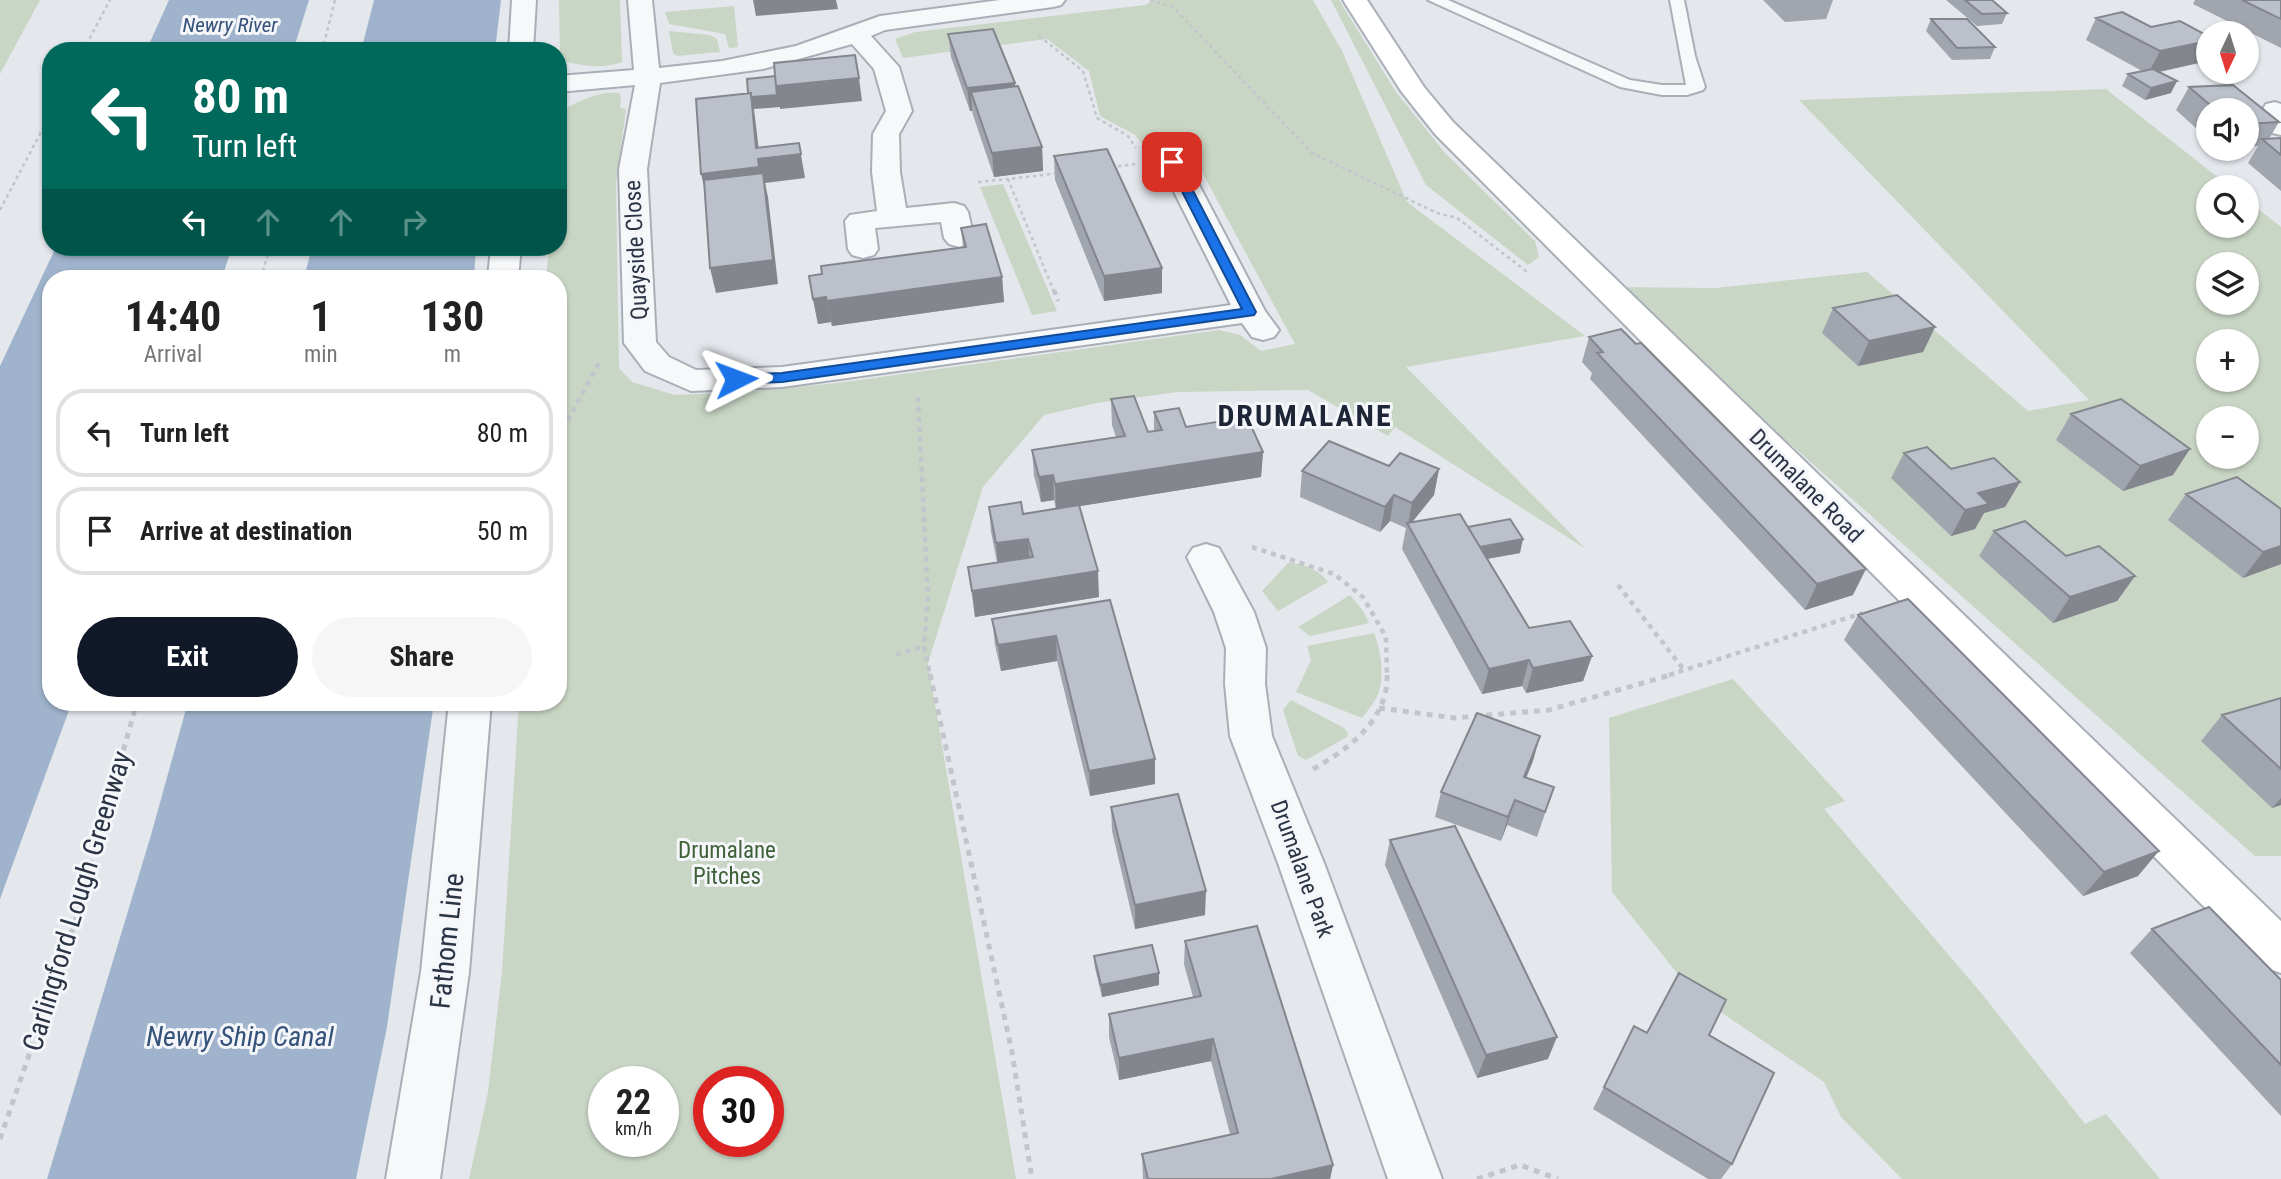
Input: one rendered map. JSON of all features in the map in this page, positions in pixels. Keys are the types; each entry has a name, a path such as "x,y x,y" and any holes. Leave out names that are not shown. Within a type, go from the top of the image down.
{"main road":[{"name":"Drumalane Road","path":"1355,0 1414,91 1444,128 2281,952"}],"street":[{"path":"522,42 524,0"},
{"name":"Quayside Close","path":"640,0 647,76 647,104 633,169 640,343 657,364 691,382 782,377 1072,337 1257,322 1160,163"},
{"path":"567,83 742,66 809,51 870,19 1053,0"},
{"path":"870,19 899,111 886,134 886,172 893,219"},
{"path":"863,249 860,222 954,212 959,237"},
{"name":"Drumalane Park","path":"1206,557 1234,612 1246,648 1245,684 1251,736 1301,863 1415,1179"},
{"name":"Fathom Line","path":"413,1179 445,972 469,711"}],"lane":[{"path":"1435,0 1457,7 1626,85 1687,90 1697,87 1687,56 1677,0"}],"path":[{"path":"88,42 110,0"},
{"path":"324,42 335,0"},
{"path":"1150,0 1174,7 1312,153 1437,213 1457,218 1526,271 1574,257"},
{"path":"1020,4 1038,35 1083,71 1097,118 1128,136 1160,163"},
{"path":"0,210 42,130"},
{"path":"1105,168 1160,163"},
{"path":"1063,173 1008,179 1072,337"},
{"path":"567,422 611,341 640,335"},
{"path":"916,358 928,595 924,646 1012,1052 1032,1179"},
{"path":"1206,557 1208,553 1252,547 1334,574 1363,597 1386,637 1388,689 1369,728 1335,757 1273,793"},
{"path":"1618,585 1684,670"},
{"path":"1379,708 1455,718 1549,710 1917,596"},
{"path":"896,655 924,646"},
{"name":"Carlingford Lough Greenway","path":"0,1139 74,925 134,711"},
{"path":"1477,1179 1520,1165 1558,1179"}],"green space":[{"path":"0,0 40,0 0,74"},
{"path":"559,0 620,0 622,62 599,66 567,62 567,42 560,42"},
{"name":"Drumalane Pitches","path":"1153,0 1313,0 1342,51 1407,202 1585,336 1406,367 1586,549 1395,427 1388,436 1308,390 1177,392 1097,403 1044,415 983,487 928,663 1016,1179 469,1179 488,1092 502,972 518,711 567,711 567,270 547,270 548,256 567,256 567,108 604,93 619,93 620,108 626,109 616,184 619,368 632,382 675,395 744,392 838,383 1219,330 1240,335 1261,351 1295,344 1195,159 1156,161 1135,135 1100,116 1089,71 1047,39 903,58 895,39 915,32 1145,5"},
{"path":"1331,0 1339,0 1396,92 1445,153 1535,241 1539,257 1528,265 1426,185"},
{"path":"734,6 738,47 729,48 725,34 669,24 665,12"},
{"path":"669,31 710,35 717,39 720,52 677,56 673,53"},
{"path":"2106,89 2215,175 2196,175 2196,238 2259,238 2259,210 2281,227 2281,856 2255,856 1613,287 1715,288 1867,272 2028,411 2089,400 1799,100"},
{"path":"1003,184 1057,311 1032,315 980,187"},
{"path":"1288,563 1310,568 1328,582 1278,611 1262,591"},
{"path":"1350,595 1369,623 1310,636 1298,627"},
{"path":"1374,633 1382,672 1380,687 1377,697 1362,718 1296,692 1311,660 1307,646"},
{"path":"1733,679 1845,801 1824,809 1982,994 2085,1124 2106,1114 2160,1179 1902,1179 1841,1117 1824,1082 1694,994 1612,892 1609,718"},
{"path":"1291,700 1344,728 1348,733 1347,737 1306,760 1298,756 1283,710"}],"water":[{"name":"Newry River","path":"169,0 309,0 296,42 150,42"},
{"path":"374,0 501,0 496,42 363,42"},
{"path":"52,256 229,256 225,270 45,270"},
{"path":"310,256 475,256 475,270 306,270"},
{"path":"42,277 42,711 69,711 0,899 0,366"},
{"name":"Newry Ship Canal","path":"185,711 433,711 387,1027 356,1179 47,1179 151,835"}],"building":[{"path":"1965,0 1992,0 2007,13 1982,14"},
{"path":"2242,0 2281,0 2281,19"},
{"path":"2122,12 2151,27 2180,21 2196,30 2196,44 2160,51 2096,18"},
{"path":"1931,19 1967,19 1995,47 1957,48"},
{"path":"993,29 1015,83 967,88 948,34"},
{"path":"855,55 859,78 776,86 774,63"},
{"path":"2153,69 2177,81 2151,88 2128,74"},
{"path":"775,76 777,95 751,97 751,93 748,93 747,79"},
{"path":"2233,85 2249,98 2202,98 2189,87"},
{"path":"1018,86 1042,147 992,153 971,92"},
{"path":"751,93 756,148 799,143 801,154 758,159 759,167 701,174 696,99"},
{"path":"2259,106 2279,122 2259,123"},
{"path":"2281,138 2281,155 2262,139"},
{"path":"1107,149 1162,268 1104,276 1054,156"},
{"path":"763,173 773,260 710,268 704,180"},
{"path":"986,224 1002,277 827,301 826,297 813,299 809,276 822,274 821,266 966,247 961,228"},
{"path":"1897,295 1935,327 1869,341 1833,308"},
{"path":"1621,329 1636,344 1641,343 1866,569 1817,584 1597,353 1603,352 1589,337"},
{"path":"1134,396 1148,432 1162,430 1154,412 1179,408 1186,427 1247,417 1263,452 1055,484 1053,475 1039,477 1032,450 1125,436 1111,399"},
{"path":"2121,399 2190,449 2140,466 2071,414"},
{"path":"1329,441 1389,466 1400,453 1439,469 1412,503 1394,495 1385,507 1302,471"},
{"path":"1927,447 1951,469 1994,458 2020,482 1978,493 1989,504 1965,510 1904,453"},
{"path":"2237,477 2281,509 2281,546 2263,552 2186,494"},
{"path":"1021,502 1023,514 1079,505 1098,571 972,591 968,567 1033,557 1028,539 996,543 989,507"},
{"path":"1460,514 1529,628 1570,621 1592,656 1533,668 1529,660 1489,669 1407,523"},
{"path":"1510,519 1523,539 1480,547 1468,527"},
{"path":"2025,521 2066,556 2099,546 2135,576 2070,597 1994,531"},
{"path":"1908,599 2159,851 2104,872 1858,615"},
{"path":"1110,600 1155,759 1089,771 1056,636 998,645 992,619"},
{"path":"2281,698 2281,769 2222,715"},
{"path":"1477,713 1540,736 1524,777 1554,787 1545,812 1515,800 1508,817 1441,792"},
{"path":"1178,794 1206,891 1135,905 1111,807"},
{"path":"1455,826 1557,1037 1486,1055 1390,840"},
{"path":"2209,907 2281,980 2281,1065 2152,929"},
{"path":"1257,926 1333,1165 1271,1179 1148,1179 1142,1154 1238,1133 1213,1039 1119,1058 1109,1014 1201,996 1185,941"},
{"path":"1152,945 1159,973 1101,985 1094,956"},
{"path":"1679,973 1726,1000 1709,1035 1774,1073 1732,1164 1604,1087 1634,1026 1647,1033"}],"district":[{"name":"DRUMALANE","path":"1305,415"}],"route":[{"path":"736,379 782,377 1250,312 1172,162"}]}
